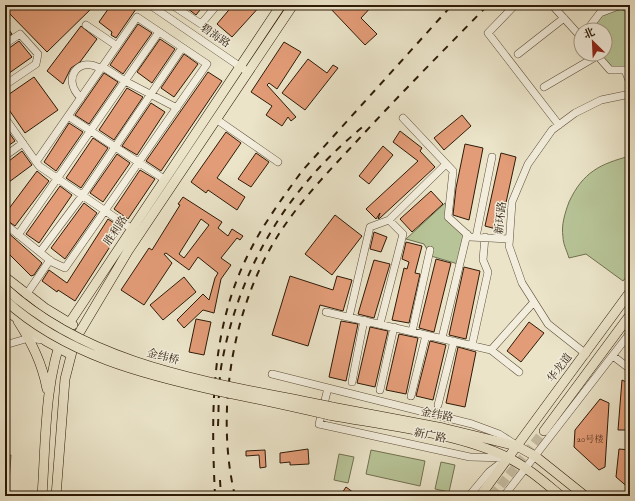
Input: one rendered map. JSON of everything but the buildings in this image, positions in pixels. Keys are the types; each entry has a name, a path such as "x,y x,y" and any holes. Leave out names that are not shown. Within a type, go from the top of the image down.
{"main road":[{"name":"胜利路","path":"56,496 65,380 70,354 81,329 128,251 216,119 281,5"},
{"name":"胜利路","path":"42,496 49,401 57,348 68,322 132,229 164,179 244,69 293,5"},
{"path":"5,277 26,295 81,329"},
{"name":"金纬桥","path":"5,288 30,309 58,327 119,356 179,374 330,411"},
{"name":"华龙道","path":"480,496 586,354 630,292"},
{"name":"金纬桥","path":"5,300 55,336 114,364 170,380 330,411"},
{"path":"5,309 18,321 46,341 70,354"},
{"path":"544,431 630,315"},
{"path":"18,321 29,338 42,366 49,401"},
{"name":"金纬路","path":"330,411 443,428 517,446 535,456"},
{"name":"金纬路","path":"330,411 480,446 508,458"},
{"path":"535,456 585,496"},
{"name":"新广路","path":"508,458 526,468 561,496"}],"street":[{"name":"碧海路","path":"150,5 244,69"},
{"path":"172,5 201,24 217,5"},
{"path":"515,5 488,34 559,125"},
{"path":"552,5 573,28"},
{"path":"593,22 600,13 621,5 630,9"},
{"path":"5,224 50,260 65,268 207,64 137,17 36,162"},
{"path":"518,54 564,18"},
{"path":"86,25 117,46"},
{"path":"18,235 159,32"},
{"path":"5,44 20,34 38,54 36,64 5,85"},
{"path":"40,252 82,196 182,48"},
{"path":"544,87 585,62"},
{"path":"603,62 610,70 628,68 630,83"},
{"path":"81,98 74,91 71,84 73,76 77,69 83,65 92,64 177,108"},
{"name":"新环路","path":"586,354 548,324 533,303 522,283 509,246 512,202 528,164 552,130 575,113 601,100 630,94"},
{"path":"68,116 164,179"},
{"path":"403,118 453,171 448,217 470,237 509,239"},
{"path":"216,119 278,162"},
{"path":"5,120 39,166 132,229"},
{"path":"5,156 23,143"},
{"path":"476,237 492,156"},
{"path":"349,317 370,227 389,220 446,164"},
{"path":"380,324 403,234 389,220"},
{"path":"442,338 467,234"},
{"path":"472,345 488,272 483,260 485,238"},
{"path":"412,332 430,250"},
{"path":"26,295 50,260"},
{"path":"491,350 533,303"},
{"path":"326,312 491,350 519,372"},
{"path":"352,382 364,320"},
{"path":"380,390 394,327"},
{"path":"504,496 630,333"},
{"path":"411,396 426,335"},
{"path":"5,345 29,338 46,341"},
{"path":"438,405 454,341"},
{"path":"613,356 630,369"},
{"name":"新广路","path":"272,374 472,424 499,434 517,446"},
{"name":"新广路","path":"328,388 319,424 470,457 508,458"},
{"path":"469,496 489,472 508,458"}],"green space":[{"path":"620,5 630,9 630,65 611,73 603,62 613,62 613,22 593,22 598,15"},
{"path":"630,156 630,272 623,281 586,254 569,258 564,242 563,224 569,202 580,183 601,166"},
{"path":"445,203 451,220 466,234 458,264 431,256 424,244 406,239"},
{"path":"371,450 425,461 420,486 366,474"},
{"path":"339,454 354,457 348,483 334,480"},
{"path":"5,455 11,455 8,496 5,496"},
{"path":"441,462 455,465 449,492 435,489"}],"tunnel":[{"path":"492,496 544,431"}],"railway":[{"path":"215,496 213,432 216,368 228,307 238,277 252,247 269,218 302,171 452,5"},
{"path":"235,496 229,464 227,431 228,397 232,362 239,329 249,296 261,265 277,237 314,188 389,107 488,5"},
{"path":"218,426 219,386 222,362 228,336 243,287 265,241 279,219 310,178 323,163 367,123"},
{"path":"220,480 221,496"}]}
